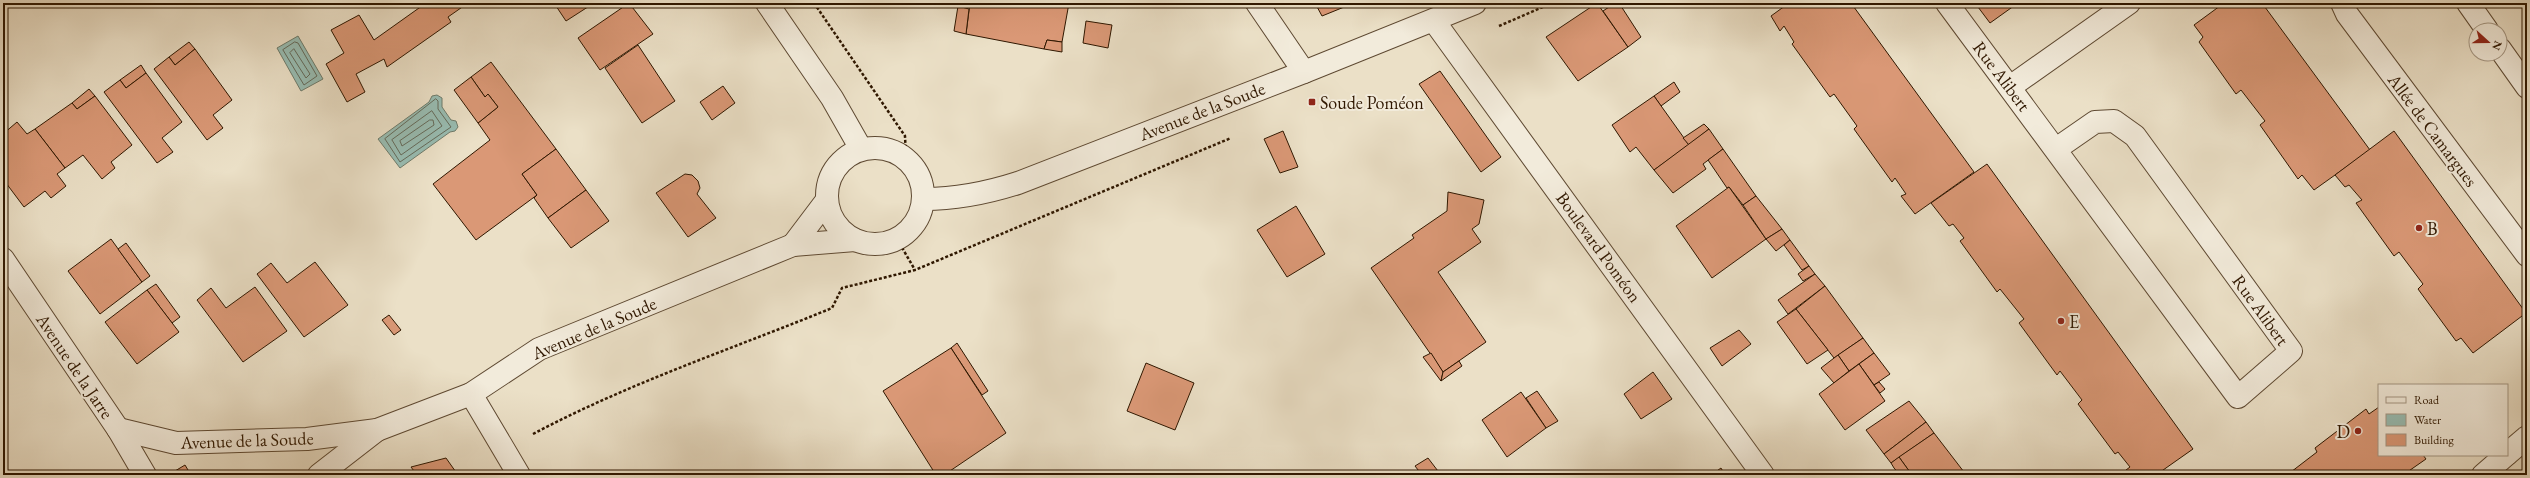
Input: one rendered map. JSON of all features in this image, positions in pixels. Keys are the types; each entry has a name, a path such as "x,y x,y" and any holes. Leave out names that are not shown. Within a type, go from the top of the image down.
{"street":[{"path":"767,3 832,98 861,148"},
{"path":"1257,3 1304,72"},
{"name":"Avenue de la Soude","path":"924,199 952,199 997,190 1304,72 1434,21 1475,3"},
{"name":"Rue Alibert","path":"1947,3 2238,397 2291,351 2134,136 2114,121 2096,122 2056,149"},
{"path":"2010,87 2129,3"},
{"name":"Allée de Camargues","path":"2342,3 2347,14 2527,255"},
{"path":"2468,3 2481,22"},
{"name":"Boulevard Poméon","path":"1434,21 1763,475"},
{"path":"2508,60 2527,87"},
{"path":"884,147 906,157 920,176 924,199 920,215 910,229 897,239 884,243 869,244 855,240 836,224 827,200 829,178 842,160 861,148 884,147"},
{"path":"793,245 827,200"},
{"name":"Avenue de la Soude","path":"118,429 176,443 308,439 377,430 471,394 538,349 793,245 855,240"},
{"name":"Avenue de la Jarre","path":"3,259 118,429 145,475"},
{"path":"471,394 519,475"},
{"name":"Avenue de la Soude","path":"319,475 377,430"},
{"path":"2508,453 2527,437"},
{"path":"2483,475 2505,456"}],"path":[{"path":"814,3 905,136 906,157"},
{"path":"1453,46 1552,3"},
{"path":"528,436 575,412 671,370 832,308 842,288 915,270 1232,138"},
{"path":"897,239 915,270"}],"water":[{"path":"298,36 323,79 301,91 277,48"},
{"path":"437,95 442,98 442,107 451,120 456,121 458,127 455,131 450,132 400,168 378,139 429,102 432,96"}],"building":[{"path":"426,3 468,3 448,17 451,22 387,67 384,59 356,74 365,92 347,102 326,64 344,53 331,30 359,15 374,40"},
{"path":"554,3 594,3 566,21"},
{"path":"629,3 653,34 600,70 578,38"},
{"path":"970,3 1069,3 1062,42 1047,40 1044,49 966,34"},
{"path":"1315,3 1354,3 1322,16"},
{"path":"1597,3 1628,47 1578,81 1546,37"},
{"path":"1615,3 1619,3 1641,37 1628,47 1603,11"},
{"path":"1789,3 1851,3 1974,172 1915,214 1901,196 1906,194 1895,178 1892,182 1854,129 1857,126 1834,94 1830,97 1792,44 1794,42 1784,26 1780,31 1771,16"},
{"path":"1975,3 2018,3 1990,23"},
{"path":"2224,3 2262,3 2370,150 2314,190 2302,175 2298,179 2260,125 2265,121 2241,90 2236,94 2199,42 2203,37 2194,25"},
{"path":"958,6 969,9 966,34 954,31"},
{"path":"1086,21 1112,25 1108,48 1083,43"},
{"path":"1047,40 1062,42 1062,52 1044,49"},
{"path":"189,42 195,49 175,65 169,57"},
{"path":"638,45 675,101 642,123 605,68"},
{"path":"195,49 232,100 213,115 223,128 207,140 154,69 169,57 175,65"},
{"path":"491,62 556,149 522,174 537,195 476,240 433,184 490,140 478,123 498,107 488,94 485,97 471,77"},
{"path":"141,65 146,73 126,88 120,80"},
{"path":"1440,71 1501,157 1481,172 1419,84"},
{"path":"146,73 182,122 162,138 173,152 157,163 104,92 120,80 126,88"},
{"path":"471,77 485,97 488,94 498,107 478,123 454,90"},
{"path":"1674,82 1680,92 1661,106 1654,96"},
{"path":"723,86 735,103 712,120 700,102"},
{"path":"89,89 95,96 77,109 72,103"},
{"path":"95,96 132,145 111,162 115,168 102,179 83,155 65,168 35,129 72,103 77,109"},
{"path":"1654,96 1689,145 1654,170 1636,147 1630,152 1612,125"},
{"path":"17,122 27,134 35,129 65,168 57,174 66,186 51,198 45,191 24,207 3,179 3,145 5,143 3,134"},
{"path":"1704,124 1709,129 1689,145 1683,138"},
{"path":"1709,129 1723,149 1703,164 1706,169 1673,193 1654,170"},
{"path":"1283,131 1298,167 1280,173 1264,139"},
{"name":"B","path":"2394,131 2526,313 2473,353 2461,338 2456,341 2418,289 2423,284 2399,252 2394,256 2356,203 2362,200 2349,185 2345,187 2335,175"},
{"path":"556,149 586,190 548,218 534,198 537,195 522,174"},
{"path":"1723,149 1756,196 1743,205 1729,187 1727,188 1708,160"},
{"name":"E","path":"1987,164 2193,449 2156,475 2130,475 2126,470 2130,467 2118,452 2115,454 2078,404 2082,400 2060,371 2057,375 2019,323 2024,319 2000,289 1997,292 1960,241 1964,238 1953,224 1949,226 1931,203"},
{"path":"685,174 692,175 698,181 700,188 697,194 716,218 688,237 656,193"},
{"path":"1729,187 1766,239 1712,278 1676,226"},
{"path":"586,190 609,221 571,248 548,218"},
{"path":"1448,192 1484,200 1479,224 1472,229 1481,242 1438,272 1486,342 1443,372 1371,268 1414,238 1412,235 1447,211"},
{"path":"1756,196 1782,229 1766,239 1743,205"},
{"path":"1296,206 1325,254 1287,277 1257,230"},
{"path":"1782,229 1790,240 1776,251 1766,239"},
{"path":"111,239 142,282 100,314 68,271"},
{"path":"1790,240 1809,266 1802,270 1784,245"},
{"path":"126,243 150,276 142,282 118,249"},
{"path":"315,262 348,305 304,337 257,274 271,263 287,283"},
{"path":"1809,266 1815,274 1803,281 1798,274"},
{"path":"1815,274 1825,286 1788,314 1778,300"},
{"path":"156,284 180,317 172,323 147,290"},
{"path":"1825,286 1863,338 1834,358 1796,309"},
{"path":"255,287 287,331 243,362 197,300 211,288 226,308"},
{"path":"147,290 179,332 137,364 105,322"},
{"path":"1796,309 1828,350 1807,364 1777,322"},
{"path":"389,315 401,330 394,335 382,320"},
{"path":"1739,330 1751,344 1722,366 1710,348"},
{"path":"1863,338 1874,353 1849,371 1838,355"},
{"path":"957,343 988,391 982,395 951,348"},
{"path":"951,348 1006,433 944,475 936,475 883,391"},
{"path":"1431,353 1443,372 1441,381 1423,357"},
{"path":"1874,353 1890,374 1874,385 1859,364"},
{"path":"1838,355 1849,371 1834,383 1821,368"},
{"path":"1459,361 1462,366 1441,381 1443,372"},
{"path":"1146,363 1194,383 1175,430 1127,411"},
{"path":"1859,364 1885,401 1845,430 1819,394"},
{"path":"1653,372 1672,399 1641,419 1624,394"},
{"path":"1879,382 1885,389 1880,393 1874,385"},
{"path":"1537,391 1558,421 1546,428 1526,398"},
{"path":"1521,392 1546,428 1507,457 1482,420"},
{"path":"1909,401 1926,422 1884,454 1866,430"},
{"name":"D","path":"2378,408 2378,456 2424,456 2426,459 2403,475 2287,475 2317,452 2315,448 2366,409 2369,414"},
{"path":"1926,422 1934,433 1891,463 1884,454"},
{"path":"1934,433 1964,472 1960,475 1912,475 1899,457"},
{"path":"1899,457 1912,475 1900,475 1894,468 1891,463"},
{"path":"446,458 458,475 417,475 411,467"},
{"path":"1428,458 1441,475 1422,475 1415,466"},
{"path":"185,465 191,475 170,474"},
{"path":"1721,468 1725,475 1711,475"}],"place":[{"name":"Soude Poméon","path":"1312,102"},
{"name":"B","path":"2419,228"},
{"name":"E","path":"2061,321"},
{"name":"D","path":"2358,431"}]}
